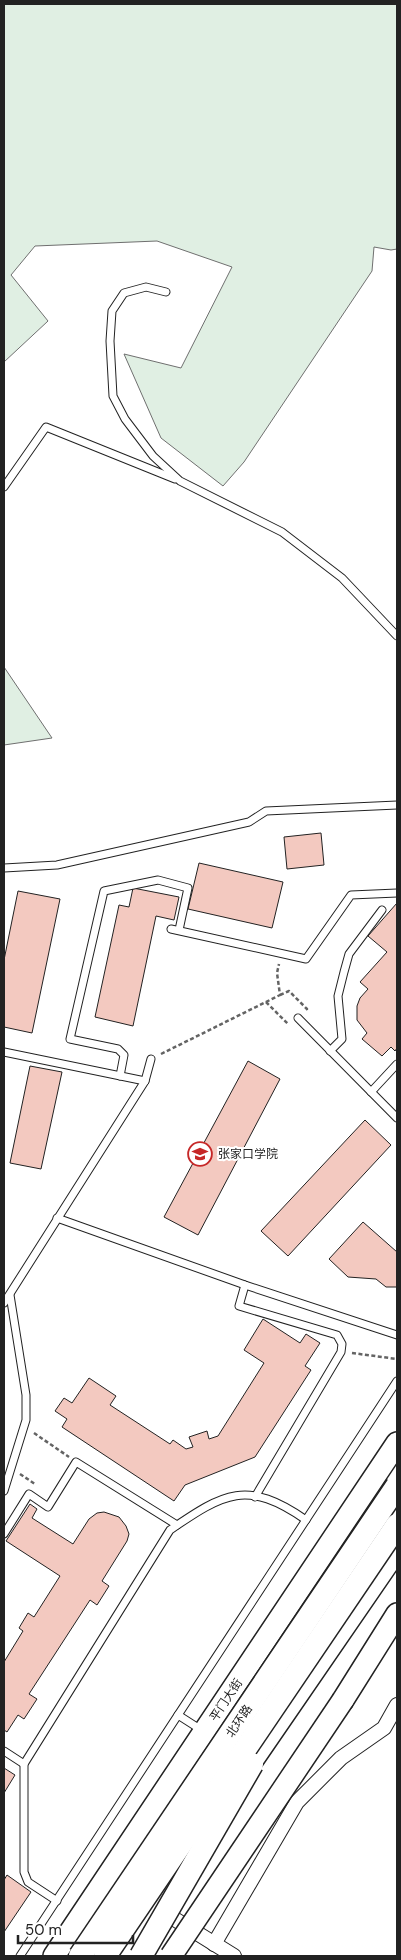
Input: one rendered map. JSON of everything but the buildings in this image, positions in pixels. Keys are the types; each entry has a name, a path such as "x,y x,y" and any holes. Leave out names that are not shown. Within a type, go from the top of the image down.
{"highway":[{"name":"北环路","path":"80,1956 397,1486"},
{"name":"北环路","path":"105,1956 387,1552 397,1524"},
{"path":"141,1956 199,1854 387,1552"}],"main road":[{"name":"平门大街","path":"54,1956 397,1443"},
{"path":"122,1956 276,1724 387,1552"},
{"path":"171,1956 343,1700 397,1614"},
{"path":"108,1875 155,1906"}],"street":[{"path":"214,1944 297,1802 341,1758 384,1728 397,1705"},
{"path":"155,1906 234,1956"}],"lane":[{"path":"166,292 146,286 124,293 112,312 110,362 113,396 125,420 153,456 180,481"},
{"path":"4,487 46,427 180,481 282,532 342,578 397,636"},
{"path":"4,868 56,865 249,822 266,811 397,805"},
{"path":"120,1076 124,1054 118,1049 70,1039 104,891 158,880 188,888 175,929 306,959 351,895 397,893"},
{"path":"330,1051 342,1039 338,996 349,954 382,910"},
{"path":"298,1018 397,1118"},
{"path":"4,1052 146,1081"},
{"path":"4,1303 146,1081 151,1059"},
{"path":"371,1092 397,1064"},
{"path":"57,1218 245,1285 397,1335"},
{"path":"245,1285 239,1306 337,1335 342,1344 341,1352 255,1497"},
{"path":"4,1491 24,1426 26,1395 10,1295"},
{"path":"20,1956 397,1382"},
{"path":"4,1534 29,1494 48,1507 76,1462 177,1525"},
{"path":"57,1901 28,1882 24,1872 24,1764 170,1530 201,1508 227,1496 245,1494 278,1504 306,1520"},
{"path":"178,1715 204,1732"},
{"path":"4,1751 24,1764"}],"path":[{"path":"280,995 277,973 281,953"},
{"path":"151,1059 280,995 289,991 307,1009 290,1026 266,1002"},
{"path":"341,1352 397,1359"},
{"path":"24,1426 76,1462"}],"green space":[{"path":"4,4 397,4 397,249 391,250 374,247 372,271 244,462 223,486 161,438 124,354 181,368 232,267 157,241 35,246 11,275 48,321 4,362"},
{"path":"4,667 52,738 4,745"}],"place":[{"name":"张家口学院","path":"200,1154"}]}
